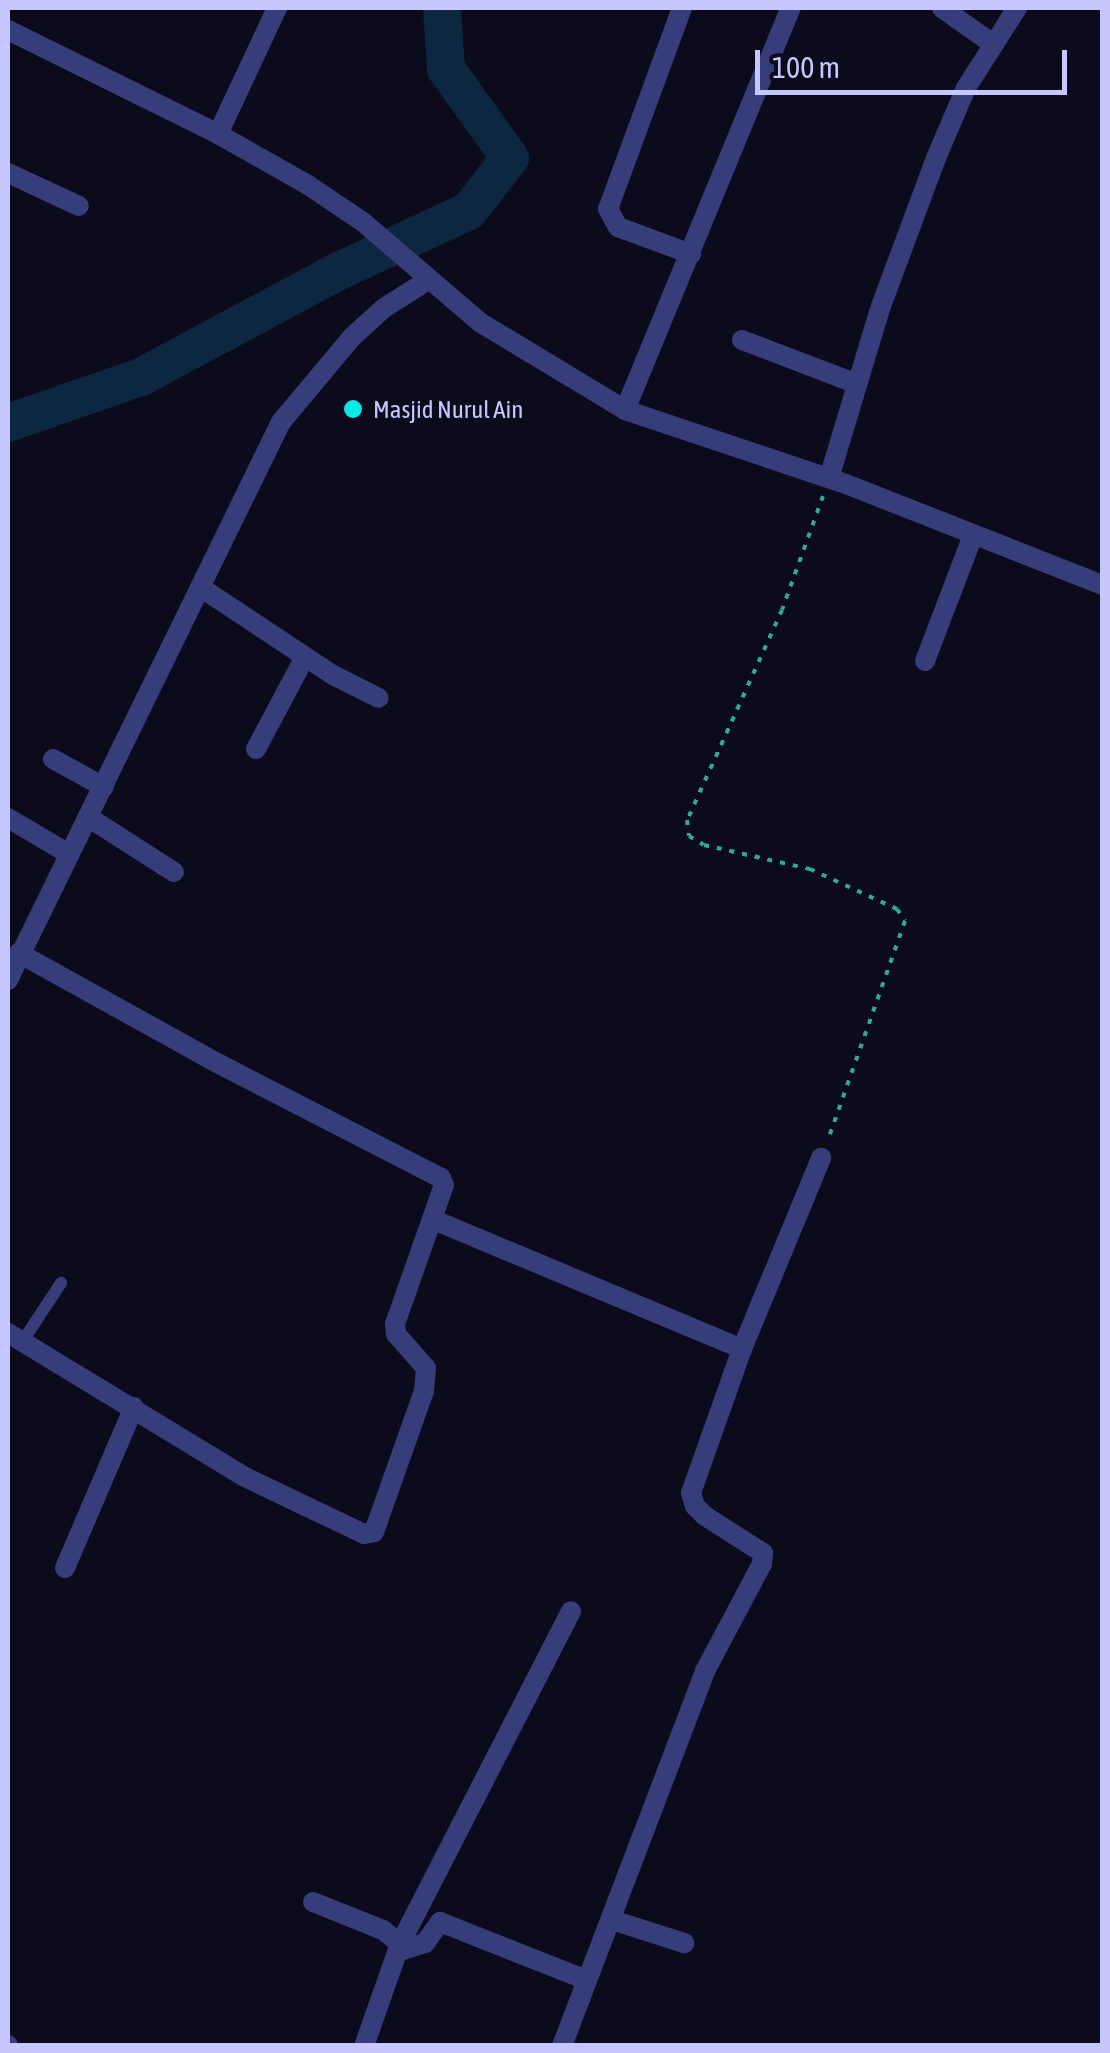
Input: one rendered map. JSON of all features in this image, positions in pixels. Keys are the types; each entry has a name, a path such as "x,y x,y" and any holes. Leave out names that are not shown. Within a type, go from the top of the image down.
{"street":[{"path":"218,134 274,8"},
{"path":"682,8 608,209 618,227 691,254"},
{"path":"624,410 691,254 722,166 791,8"},
{"path":"942,8 993,44"},
{"path":"830,478 857,384 936,158 966,88 1018,8"},
{"path":"8,30 218,134 363,222 407,264 531,356 624,410 830,478 1102,585"},
{"path":"8,173 79,206"},
{"path":"8,980 18,940 70,854 281,422 308,384 384,308 428,280"},
{"path":"742,340 857,384"},
{"path":"925,661 973,535"},
{"path":"200,587 305,657 380,698"},
{"path":"256,749 305,657"},
{"path":"53,758 104,787"},
{"path":"88,817 174,872"},
{"path":"8,818 70,854"},
{"path":"15,1338 246,1477 364,1534 374,1532 424,1391 426,1368 396,1334 394,1324 444,1185 441,1178 219,1064 18,940"},
{"path":"562,2046 584,1979 612,1920 705,1671 762,1564 763,1553 705,1516 695,1506 691,1493 742,1349 821,1158"},
{"path":"434,1220 742,1349"},
{"path":"65,1568 134,1407"},
{"path":"364,2046 400,1948 571,1610"},
{"path":"313,1902 383,1930 400,1948"},
{"path":"612,1920 684,1943"},
{"path":"400,1948 425,1944 440,1922 584,1979"}],"lane":[{"path":"15,1338 61,1283"}],"path":[{"path":"821,1158 905,922 897,908 810,869 704,845 689,836 687,820 782,610 830,478"}],"waterway":[{"path":"8,423 141,377 339,271 469,211 510,158 446,69 442,8"}],"place":[{"name":"Masjid Nurul Ain","path":"353,409"}]}
